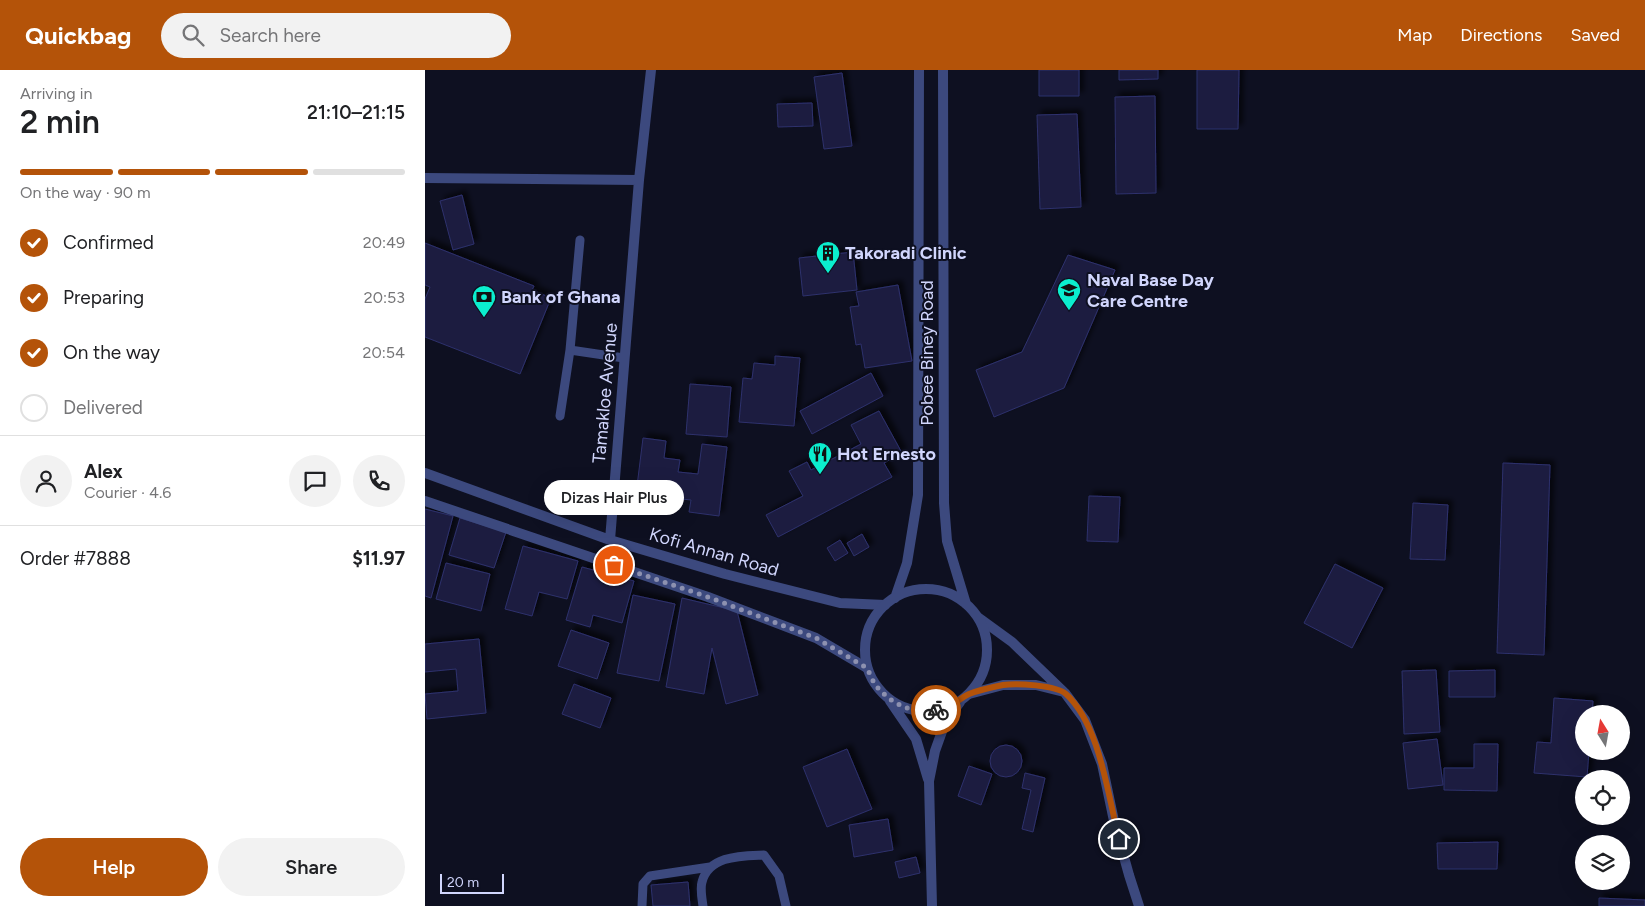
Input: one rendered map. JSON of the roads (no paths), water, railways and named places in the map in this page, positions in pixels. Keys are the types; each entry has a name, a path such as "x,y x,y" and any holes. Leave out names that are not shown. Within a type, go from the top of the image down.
{"street":[{"name":"Tamakloe Avenue","path":"610,540 639,180 651,70"},
{"name":"Pobee Biney Road","path":"895,598 907,563 918,495 919,70"},
{"name":"Pobee Biney Road","path":"943,70 944,503 947,540 966,604"},
{"path":"425,178 639,180"},
{"name":"Kofi Annan Road","path":"425,474 610,540 725,574 840,603 885,605"},
{"path":"425,501 708,597 816,638 867,668"},
{"path":"929,781 916,739 888,698 875,685 867,668 865,651 867,634 874,618 885,605 913,590 932,589 950,594 966,604 979,618 1011,642 1065,693 1085,720 1102,764 1119,839 1139,906"},
{"path":"932,906 929,781 935,751 945,723 981,678 987,658 987,637 979,618"},
{"path":"888,698 903,707 921,711 938,710 955,704 965,697 1003,685 1036,685 1065,693"}],"lane":[{"path":"560,416 570,350 580,240"},
{"path":"570,350 624,358"},
{"path":"642,906 643,884 650,876 710,867 730,856 764,855 779,876 786,906"},
{"path":"703,906 702,882 710,867"}],"place":[{"name":"Takoradi Clinic","path":"828,274"},
{"name":"Naval Base Day Care Centre","path":"1069,311"},
{"name":"Bank of Ghana","path":"484,318"},
{"name":"Hot Ernesto","path":"820,475"},
{"name":"Dizas Hair Plus","path":"614,565"}]}
